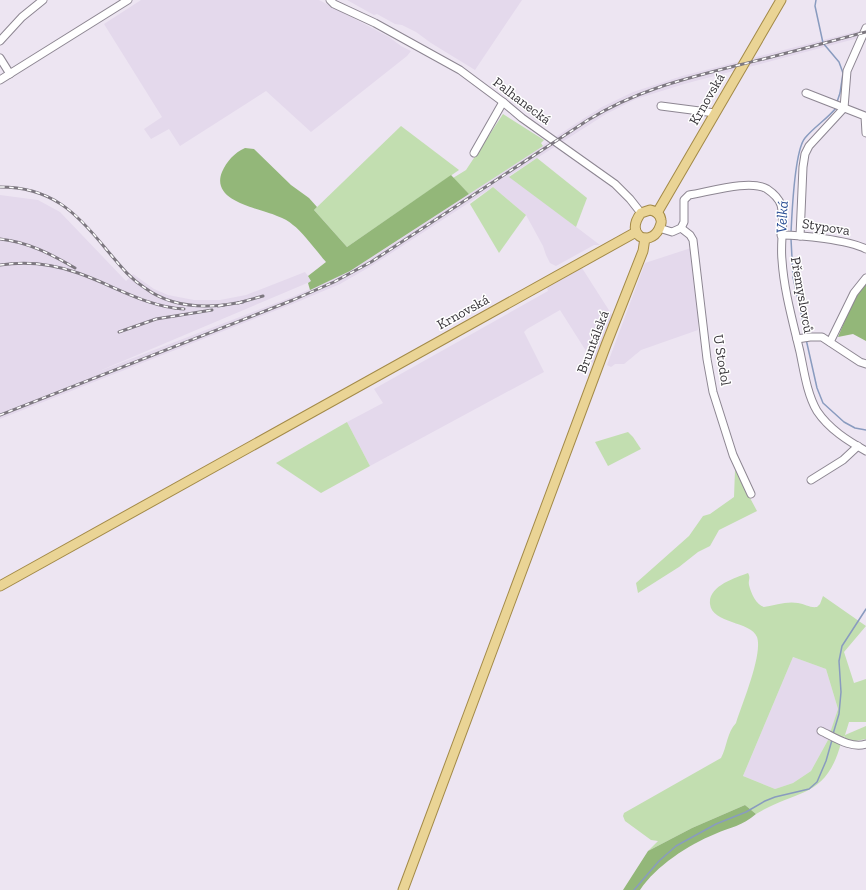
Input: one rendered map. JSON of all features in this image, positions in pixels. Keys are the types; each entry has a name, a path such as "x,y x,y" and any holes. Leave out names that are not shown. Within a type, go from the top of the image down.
{"main road":[{"name":"Krnovská","path":"657,213 781,0"},
{"path":"639,210 650,210 657,213 661,220 659,228 654,236 646,238 640,236 636,232 635,225 639,210"},
{"name":"Krnovská","path":"0,586 636,232"},
{"name":"Bruntálská","path":"403,890 646,238"}],"street":[{"path":"0,41 22,17 43,0"},
{"path":"0,80 128,0"},
{"name":"Palhanecká","path":"330,0 334,4 375,23 460,70 504,102 522,118 615,184 639,210"},
{"path":"798,236 805,154 809,146 840,106 847,71 866,28"},
{"path":"0,58 10,74"},
{"path":"806,93 865,116 866,134"},
{"path":"474,153 504,102"},
{"path":"661,106 715,113"},
{"name":"Přemyslovců","path":"681,228 684,222 684,202 688,196 753,185 768,190 779,201 782,211 784,235 782,267 789,305 799,338 809,391 818,411 833,428 866,451"},
{"path":"659,228 672,232 681,228"},
{"name":"U Stodol","path":"681,228 690,235 693,240 707,359 713,392 732,455 751,494"},
{"name":"Stypova","path":"784,235 844,242 866,249"},
{"path":"830,342 854,293 866,278"},
{"path":"799,338 822,337 860,362 866,364"},
{"path":"811,480 843,460 858,446"},
{"path":"821,731 848,744 866,744"}],"shaded area":[{"path":"141,0 319,0 389,37 411,51 407,56 311,132 266,91 180,146 169,129 151,139 144,129 162,117 104,24"},
{"path":"347,0 522,0 475,70 416,32 402,25 395,24 377,14 374,15"},
{"path":"866,29 866,36 684,84 636,99 606,114 509,176 600,245 594,245 556,266 550,263 543,246 526,215 493,187 373,265 340,284 0,419 0,195 38,200 60,212 126,281 133,274 154,289 168,295 194,300 220,300 246,295 305,272 312,281 97,372 292,297 337,277 386,248 602,107 633,92 682,76"},
{"path":"691,248 698,291 698,330 641,350 624,364 615,364 611,367 607,365 645,263"},
{"path":"582,268 612,315 595,368 560,310 524,332 544,372 370,466 347,422 383,403 374,389 548,291 547,288"},
{"path":"793,657 826,669 838,709 828,740 811,771 793,783 775,789 743,776"}],"green space":[{"path":"503,114 544,140 541,143 543,146 469,194 453,178 466,170"},
{"path":"401,126 459,170 347,247 314,210"},
{"path":"245,148 254,149 291,185 309,198 317,207 314,210 347,247 451,175 469,194 350,271 310,290 308,283 311,281 308,276 326,262 305,237 290,222 238,202 229,197 223,190 220,182 224,168 234,155"},
{"path":"537,158 587,198 576,227 509,177"},
{"path":"493,187 526,215 499,253 470,204"},
{"path":"866,283 866,341 853,334 838,337 855,296"},
{"path":"347,422 370,466 321,493 276,463"},
{"path":"628,432 641,449 608,466 595,442"},
{"path":"735,470 757,511 719,530 710,546 698,552 679,567 638,593 636,583 689,536 703,516 710,514 734,497"},
{"path":"748,573 751,592 761,606 764,607 790,602 817,607 823,596 866,626 844,652 854,683 866,679 866,722 849,722 845,735 866,726 866,739 855,741 846,739 844,736 843,738 830,733 838,709 826,669 793,657 743,776 775,789 793,783 811,771 828,740 841,743 835,761 827,774 808,790 756,814 745,805 692,828 648,851 658,841 651,840 625,821 623,816 624,813 721,758 729,735 736,723 755,667 758,645 757,637 747,628 717,615 712,611 710,604 713,592 730,580"},
{"path":"745,805 756,814 741,824 694,844 673,857 647,881 640,890 623,890 648,851 692,828"}],"waterway":[{"name":"Velká","path":"816,0 815,6 823,43 839,62 843,73 837,102"},
{"name":"Velká","path":"791,233 794,183 801,145 805,138 836,108"},
{"name":"Velká","path":"791,239 793,277 806,335"},
{"name":"Velká","path":"806,339 817,388 823,403 844,422 855,428 866,430"},
{"path":"833,734 839,714 841,692 839,661 842,646 866,609"},
{"path":"634,890 659,861 676,846 716,824 746,812 765,801 775,797 809,789 817,782 826,761 832,740"}],"railway":[{"path":"0,415 293,300 334,282 371,262 588,120 643,93 699,75 866,32"},
{"path":"0,187 34,191 61,204 84,224 129,275 154,294 173,302 183,304 203,306 224,305"},
{"path":"0,239 39,249 75,268"},
{"path":"0,265 30,263 59,267 91,278 143,300 184,309"},
{"path":"238,303 263,296"},
{"path":"218,306 243,302"},
{"path":"119,332 156,319 212,310"}]}
